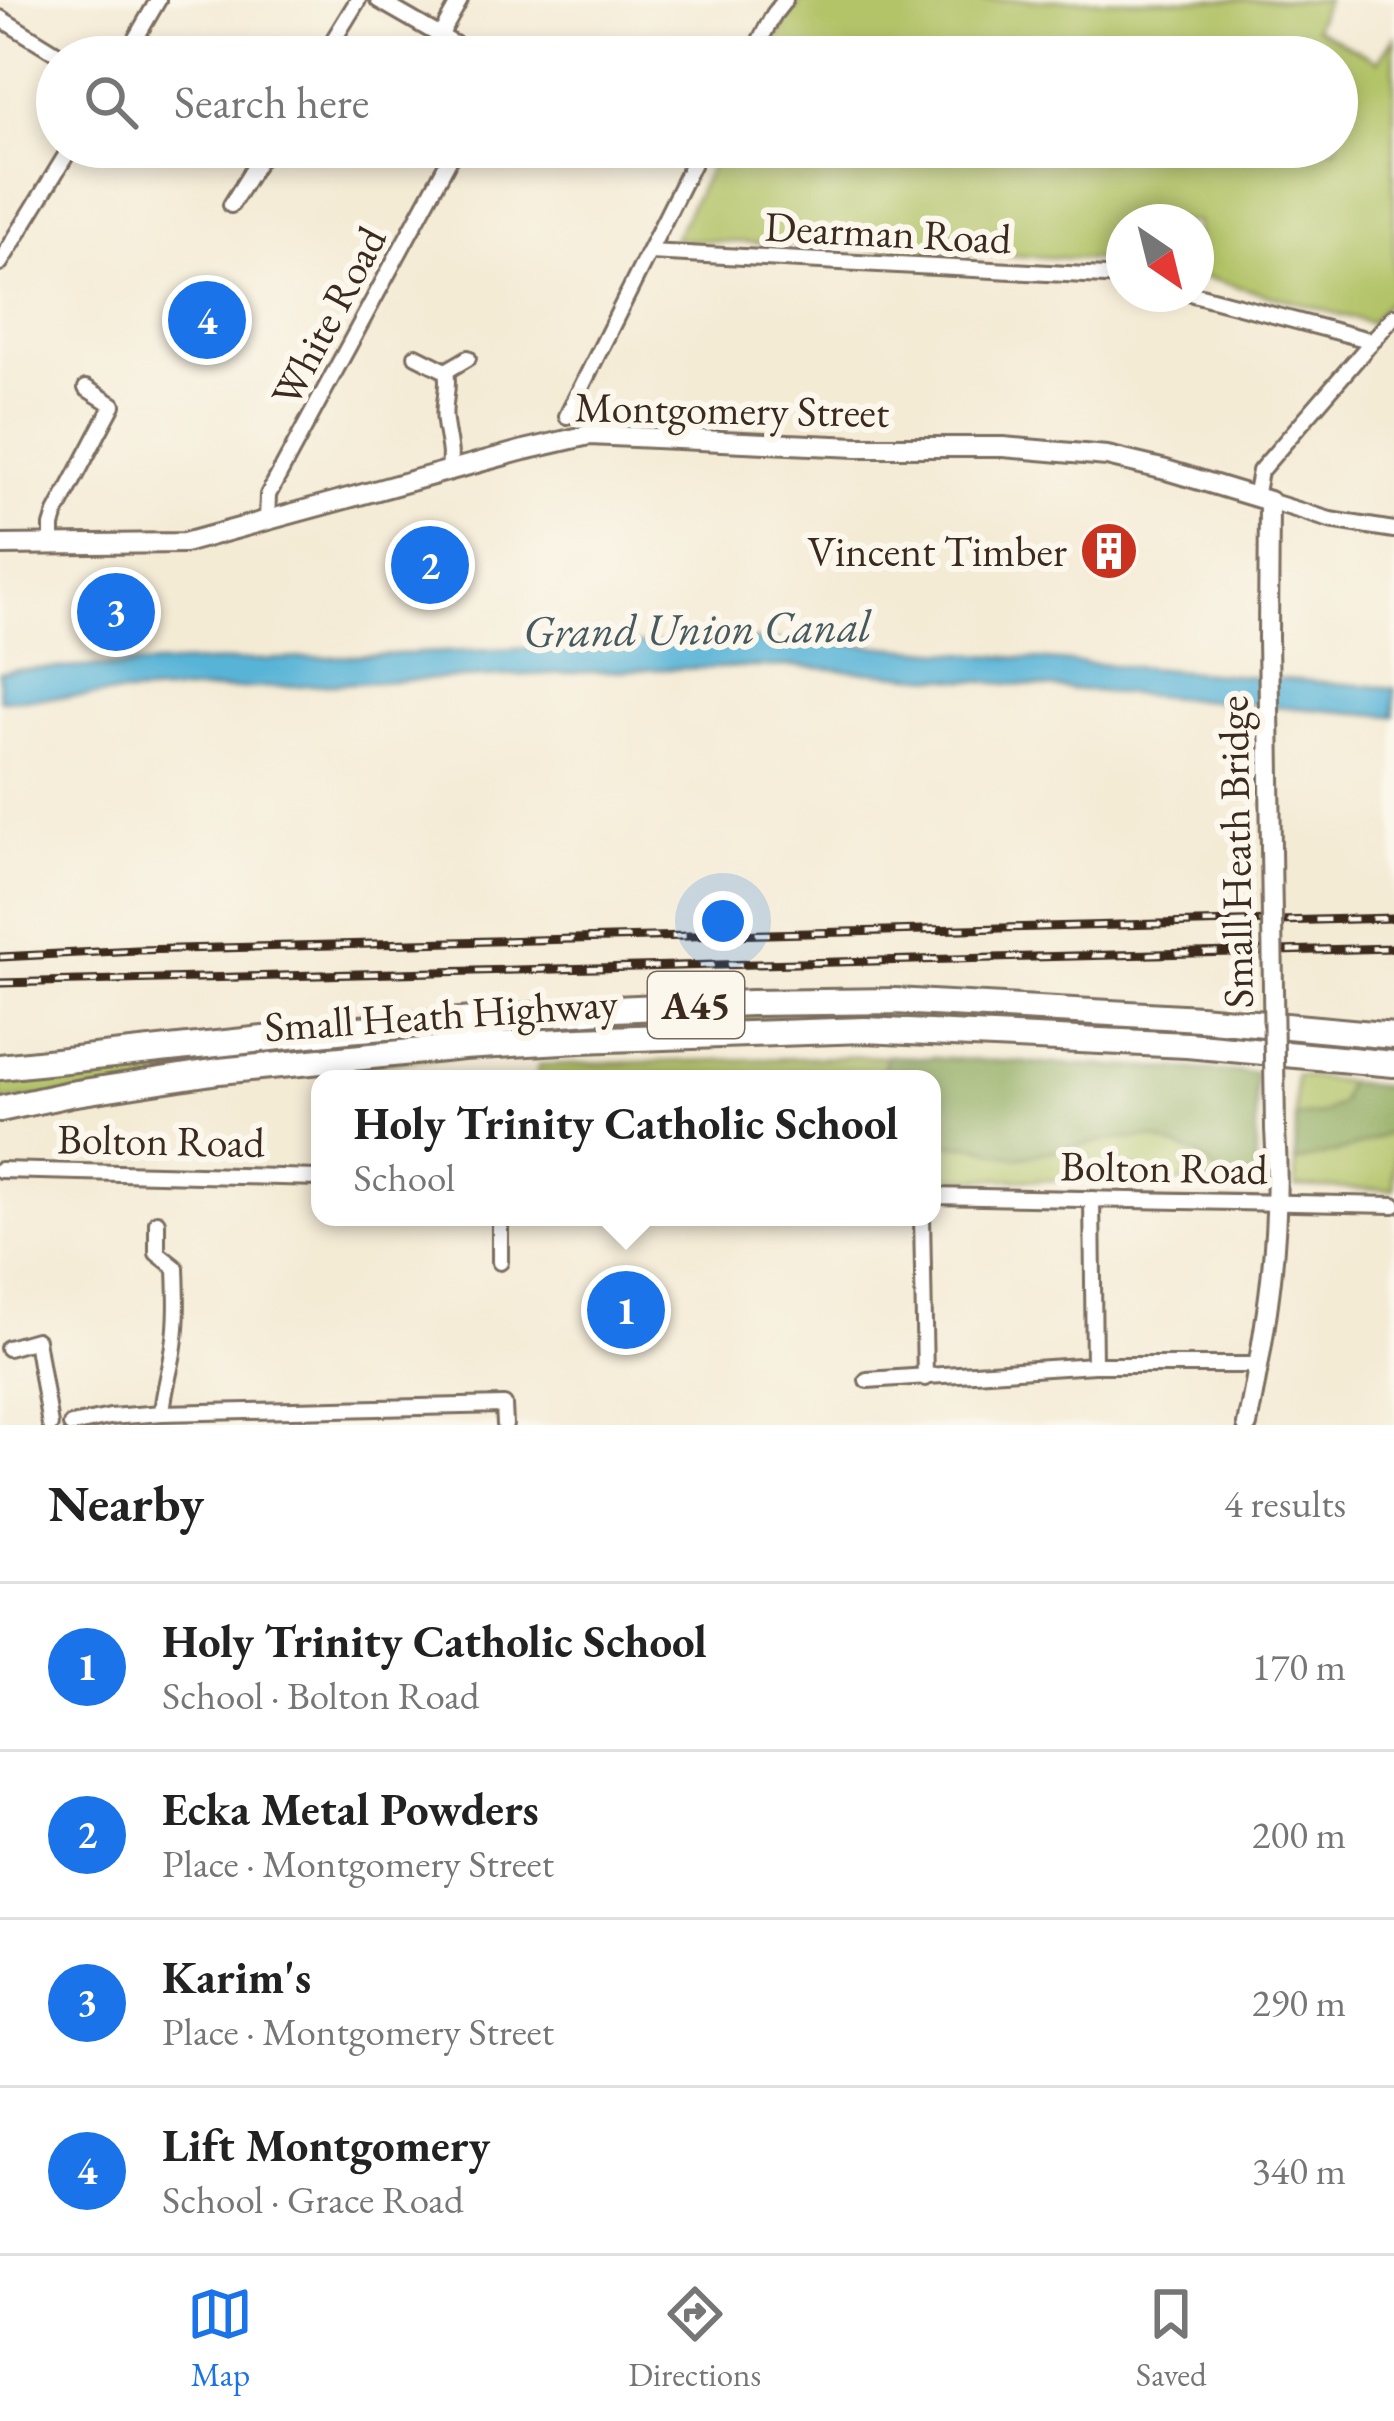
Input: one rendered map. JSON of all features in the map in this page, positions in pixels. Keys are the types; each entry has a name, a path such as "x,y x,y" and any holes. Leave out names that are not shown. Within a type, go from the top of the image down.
{"highway":[{"name":"Small Heath Highway","path":"0,1067 347,1030 752,1003 942,1003 1200,1018 1394,1036"},
{"name":"Small Heath Highway","path":"0,1109 219,1071 463,1047 865,1030 1187,1045 1394,1064"}],"street":[{"path":"137,36 158,0"},
{"path":"336,36 358,0"},
{"path":"379,0 440,36 460,0"},
{"path":"762,36 785,0"},
{"path":"0,18 36,40"},
{"path":"0,263 57,168"},
{"path":"231,206 254,168"},
{"name":"White Road","path":"267,520 268,495 445,168"},
{"path":"567,416 691,168"},
{"name":"Dearman Road","path":"649,252 1106,276"},
{"path":"1214,299 1373,341"},
{"path":"1394,316 1260,471 1262,499 1330,520 1394,530"},
{"path":"416,356 446,370"},
{"path":"446,370 469,358"},
{"path":"446,370 444,420 452,455 448,472"},
{"path":"52,544 56,513 113,405 86,388"},
{"name":"Montgomery Street","path":"0,545 184,543 589,435 857,447 1003,447 1107,456 1262,499"},
{"name":"Small Heath Bridge","path":"1247,1425 1272,1284 1277,1202 1262,499"},
{"name":"Bolton Road","path":"0,1170 311,1178"},
{"name":"Bolton Road","path":"941,1196 1394,1205"},
{"path":"1093,1199 1094,1365"},
{"path":"157,1222 157,1252 176,1268 174,1350 162,1413"},
{"path":"500,1226 500,1262"},
{"path":"922,1226 925,1378"},
{"path":"8,1348 36,1340 50,1425"},
{"path":"867,1380 1094,1365 1260,1365"},
{"path":"71,1425 162,1413 504,1405 505,1425"}],"green space":[{"path":"802,0 1327,0 1314,28 1330,36 779,36"},
{"path":"1394,37 1394,295 1370,323 1214,280 1214,204 1106,204 1106,260 674,239 710,168 1358,168 1358,51 1378,61"},
{"path":"853,1014 1248,1026 1394,1043 1394,1055 771,1024 0,1101 0,1074 613,1019"},
{"path":"887,1056 1256,1073 1256,1184 941,1178 941,1070 538,1070 538,1065"},
{"path":"887,1056 1256,1073 1256,1184 1229,1184 1199,1155 1152,1138 1109,1140 1016,1158 979,1147 941,1144 941,1070 883,1070"},
{"path":"1296,1075 1394,1088 1394,1190 1295,1187"},
{"path":"1347,1082 1394,1088 1394,1131 1350,1149 1295,1162 1296,1117 1322,1114 1341,1103"}],"water":[{"path":"737,640 835,643 1394,688 1394,716 794,666 0,700 0,672 13,670"}],"railway":[{"path":"0,957 1394,918"},
{"path":"0,983 1394,948"}],"place":[{"name":"Lift Montgomery","path":"207,320"},
{"name":"Vincent Timber","path":"1109,551"},
{"name":"Ecka Metal Powders","path":"430,565"},
{"name":"Karim's","path":"116,612"},
{"name":"Holy Trinity Catholic School","path":"626,1310"}],"water label":[{"name":"Grand Union Canal","path":"697,628"}]}
